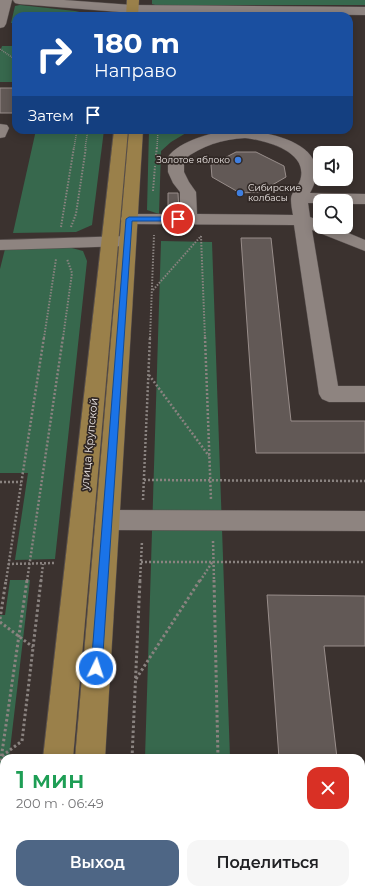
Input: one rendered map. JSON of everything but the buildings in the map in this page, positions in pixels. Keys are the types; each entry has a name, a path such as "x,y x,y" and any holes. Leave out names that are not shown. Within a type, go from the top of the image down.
{"main road":[{"name":"улица Крупской","path":"90,754 108,520 121,134"},
{"name":"улица Крупской","path":"58,754 78,563 118,241 129,219 136,134"}],"street":[{"path":"0,24 6,0"},
{"path":"19,0 138,8 245,10 258,12"},
{"path":"47,2 92,12"},
{"path":"225,12 245,10"},
{"path":"314,12 365,11"},
{"path":"0,128 2,128 0,134"},
{"path":"197,225 188,192 181,183 176,172 176,156 192,146 212,138 236,134 254,134 274,139 293,148 304,160 309,170 309,180 299,198 329,394 365,394"},
{"path":"299,198 365,199"},
{"path":"129,219 155,219 197,225 302,220 365,246"},
{"path":"0,245 118,241"},
{"path":"108,520 365,521"}],"path":[{"path":"0,49 12,57"},
{"path":"0,618 21,482 62,242 76,134"},
{"path":"1,754 72,273 62,242 76,214 87,134"},
{"path":"132,754 155,219 151,210 158,134"},
{"path":"152,291 197,225"},
{"path":"197,225 211,480 218,754"},
{"path":"149,374 210,457"},
{"path":"144,480 365,481"},
{"path":"0,482 21,482"},
{"path":"136,679 213,561"},
{"path":"141,562 365,562"},
{"path":"8,564 78,563"},
{"path":"5,754 22,741 43,564"},
{"path":"0,622 33,647"}],"green space":[{"path":"152,0 365,0 365,5 155,5 152,4"},
{"path":"20,5 80,12 14,12 15,6"},
{"path":"2,46 12,46 12,82 0,82 0,52"},
{"path":"35,134 103,134 92,225 76,232 13,233"},
{"path":"149,134 184,134 171,142 161,151 159,214 147,210"},
{"path":"161,241 212,242 230,754 145,754"},
{"path":"68,247 83,251 87,261 55,559 15,560 28,473 0,473 0,269 5,249"},
{"path":"10,580 30,580 9,754 0,754 0,615 5,615"}],"place":[{"name":"Золотое яблоко","path":"238,160"},
{"name":"Сибирские колбасы","path":"240,193"}],"route":[{"path":"96,668 129,219 178,219"}]}
